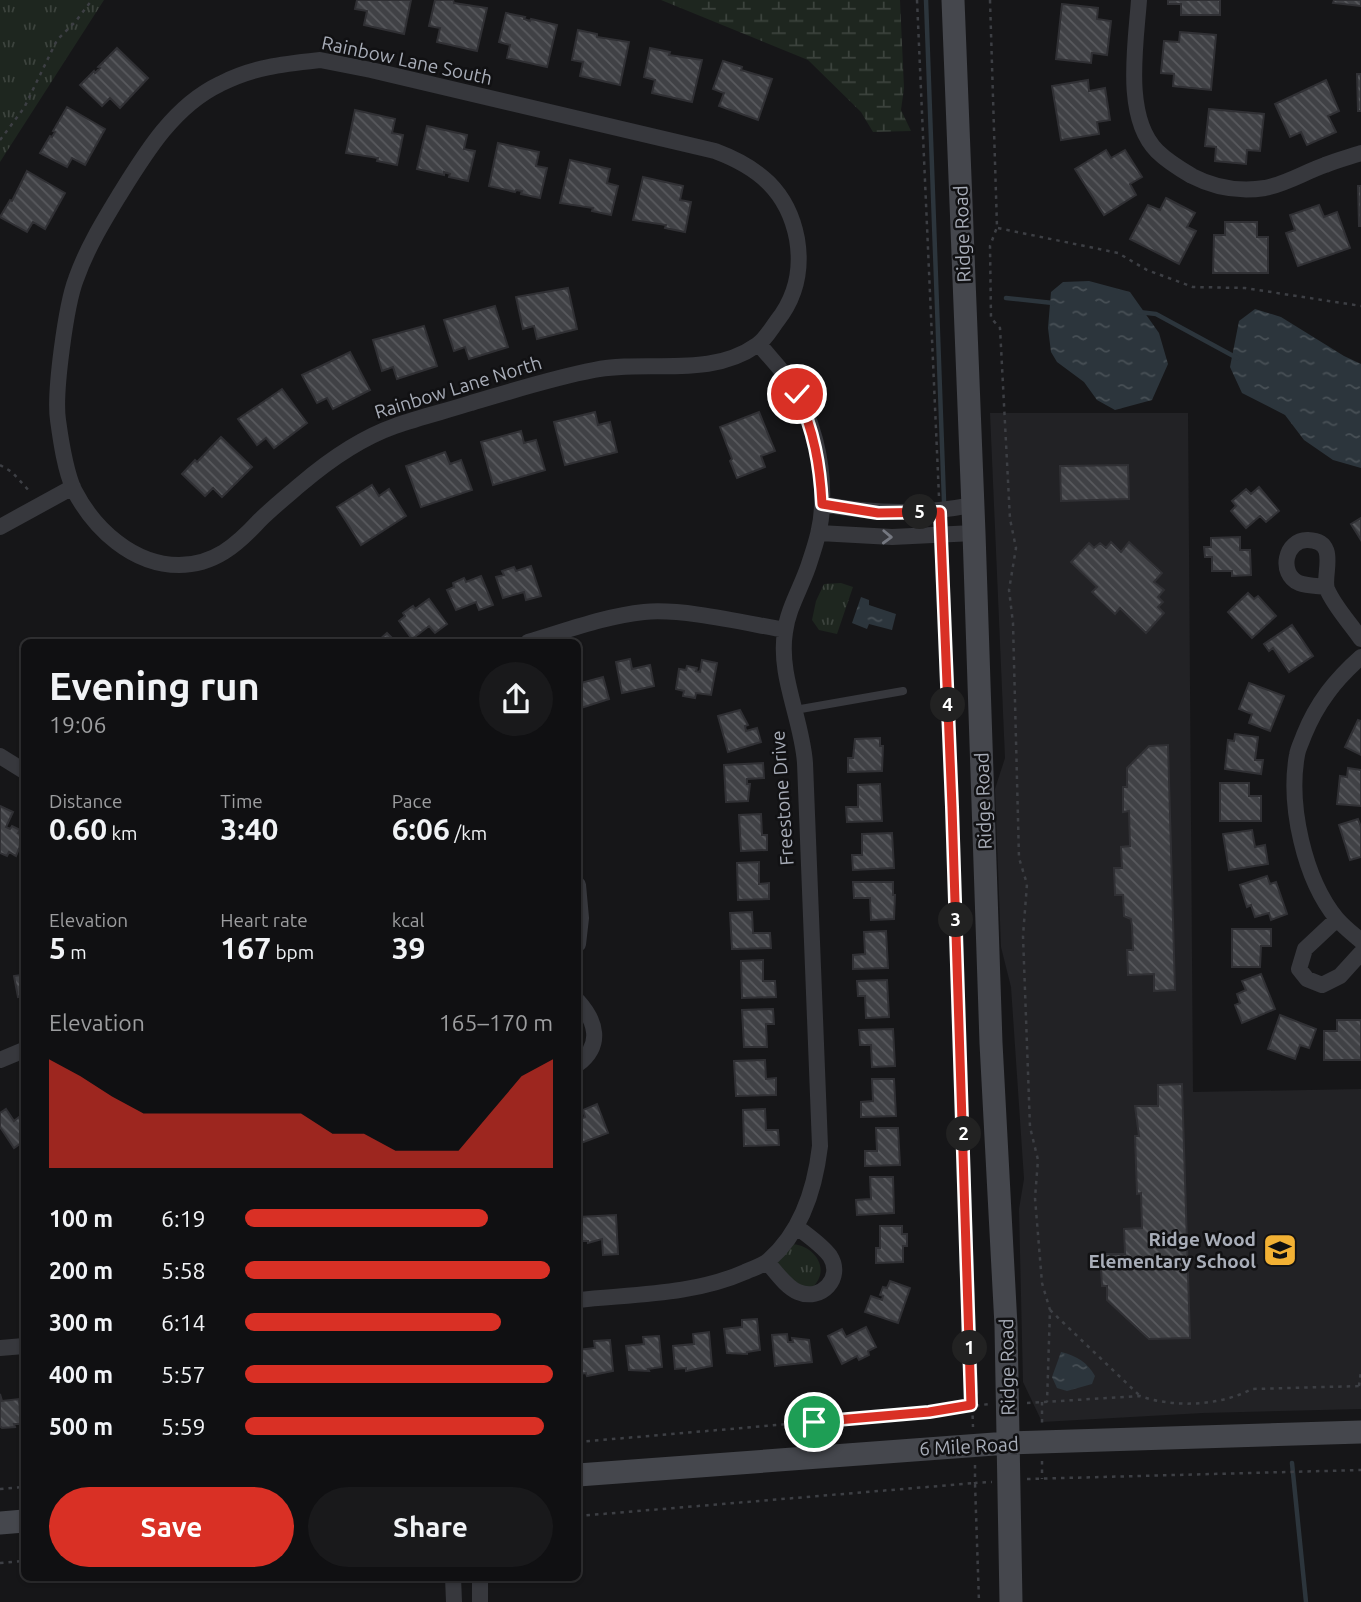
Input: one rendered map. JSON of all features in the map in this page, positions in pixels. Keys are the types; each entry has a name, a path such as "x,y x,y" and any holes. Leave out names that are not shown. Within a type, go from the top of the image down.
{"street":[{"name":"Ridge Road","path":"953,0 991,1043 1009,1403 1011,1602"},
{"path":"1139,0 1134,77 1137,106 1144,130 1155,149 1175,166 1203,182 1233,190 1266,188 1361,153"},
{"name":"Rainbow Lane South","path":"73,487 57,415 62,359 74,283 95,234 145,151 184,108 218,84 271,65 320,61 371,70 715,151 751,166 774,188 790,215 797,240 799,267 794,293 784,313 759,344"},
{"name":"Rainbow Lane North","path":"73,487 91,515 124,549 147,560 176,565 201,563 224,554 246,538 261,520 304,481 345,452 395,426 560,377 614,367 706,365 759,344"},
{"name":"Freestone Drive","path":"581,1300 680,1290 722,1282 767,1262 797,1227 812,1193 820,1146 805,763 802,734 785,673 785,630 819,533 822,504 819,458 807,415 788,379 759,344"},
{"path":"0,527 73,487"},
{"path":"822,504 878,513 940,512 972,505"},
{"path":"819,533 892,537 974,533"},
{"path":"1326,587 1361,639"},
{"path":"538,639 622,615 647,612 689,615 785,630"},
{"path":"1361,657 1332,685 1317,706 1297,753 1296,804 1307,860 1315,884 1337,919 1361,940"},
{"path":"0,756 21,769"},
{"path":"1337,919 1305,949 1299,969 1307,979 1322,985 1340,976 1361,953"},
{"path":"581,1005 589,1014 594,1036 587,1055 581,1060"},
{"path":"0,1060 21,1051"},
{"path":"767,1262 796,1292 817,1294 830,1286 834,1277 830,1256 797,1227"},
{"path":"0,1348 21,1346"},
{"name":"6 Mile Road","path":"581,1475 1008,1443 1361,1432"},
{"path":"0,1523 21,1521"},
{"path":"453,1581 454,1602"},
{"path":"480,1581 480,1602"}],"lane":[{"path":"795,710 903,691"}],"path":[{"path":"0,140 24,108 57,40 92,0"},
{"path":"917,0 940,512"},
{"path":"990,0 997,228 990,246 991,318 1000,328 1010,519 1016,548 1009,590 1013,623 1019,858 1027,884 1023,936 1030,1127 1038,1160 1035,1198 1042,1283 1050,1310 1047,1402"},
{"path":"997,228 1118,253 1147,270 1194,287 1245,288 1361,306"},
{"path":"0,465 12,472 41,506"},
{"path":"940,534 979,1602"},
{"path":"1050,1310 1140,1396 1156,1402 1214,1402 1239,1396 1252,1389 1360,1386 1361,1371"},
{"path":"581,1441 916,1413 971,1405 1140,1396"},
{"path":"581,1516 1009,1480 1361,1470"},
{"path":"0,1489 21,1486"},
{"path":"0,1563 21,1561"}],"shaded area":[{"path":"990,413 1188,413 1193,1092 1361,1089 1361,1409 1203,1413 1042,1422 1023,1382 1019,1209 1024,1179 1011,987 1001,947 995,789 1005,758"}],"green space":[{"path":"0,0 104,0 0,162"},
{"path":"661,0 900,0 904,88 901,110 911,131 873,132 861,112 808,60"},
{"path":"841,583 853,587 837,634 819,630 812,620 816,601 824,584"},
{"path":"789,1244 805,1248 817,1258 820,1273 812,1288 797,1287 776,1261"}],"water":[{"path":"1089,281 1130,292 1159,333 1168,364 1152,400 1115,410 1097,400 1084,382 1057,362 1051,352 1048,328 1051,292 1063,282"},
{"path":"1255,309 1281,317 1361,364 1361,468 1333,460 1304,440 1285,415 1242,393 1230,367 1239,321"},
{"path":"861,597 869,600 869,605 896,614 892,630 869,624 867,629 852,623"},
{"path":"1061,1352 1077,1358 1089,1367 1095,1376 1092,1384 1067,1391 1057,1388 1052,1377"}],"building":[{"path":"357,0 411,0 404,34 364,25 367,11 355,9"},
{"path":"435,0 453,0 454,3 487,8 477,51 437,42 440,28 429,26"},
{"path":"1168,0 1220,0 1220,15 1181,15 1181,4 1168,4"},
{"path":"1334,0 1361,0 1361,6 1333,3"},
{"path":"1062,4 1098,8 1097,19 1111,21 1107,55 1092,53 1091,63 1056,59"},
{"path":"506,13 525,17 524,19 530,21 531,19 557,25 547,67 507,58 510,45 499,42"},
{"path":"578,30 597,34 597,37 629,42 620,85 580,76 583,62 572,60"},
{"path":"1180,32 1216,35 1211,90 1173,86 1174,74 1161,73 1164,41 1179,42"},
{"path":"117,48 148,78 120,108 110,98 102,106 80,85 100,68 98,67"},
{"path":"650,48 670,52 669,55 702,60 692,102 652,93 655,80 644,77"},
{"path":"723,61 742,67 741,70 772,79 758,120 719,106 724,93 713,89"},
{"path":"1357,74 1361,74 1361,111 1358,111"},
{"path":"1088,80 1089,91 1105,88 1110,120 1097,122 1099,134 1061,140 1052,86"},
{"path":"1326,80 1339,111 1328,116 1336,132 1307,145 1301,132 1290,137 1275,104"},
{"path":"67,107 105,129 85,165 72,158 67,167 40,153 55,132 53,131"},
{"path":"1209,109 1264,114 1260,151 1247,150 1246,164 1215,161 1216,147 1205,146"},
{"path":"355,110 395,119 392,133 403,135 397,165 377,161 378,158 346,153"},
{"path":"427,126 467,135 464,149 475,151 468,181 449,177 450,174 444,172 444,175 417,169"},
{"path":"498,143 539,152 536,166 547,168 540,198 521,194 522,191 489,186"},
{"path":"1106,150 1111,158 1125,150 1142,177 1130,184 1136,195 1104,215 1075,169"},
{"path":"570,160 610,169 607,183 618,186 611,215 592,211 593,208 560,203"},
{"path":"27,171 65,193 45,229 33,222 27,232 0,217 10,200 12,201"},
{"path":"643,177 683,186 680,200 691,202 685,232 665,228 666,225 633,220"},
{"path":"1358,186 1361,186 1361,226 1359,226"},
{"path":"1166,198 1195,213 1187,227 1196,231 1179,264 1130,239 1148,205 1160,210"},
{"path":"1319,205 1324,217 1337,212 1350,248 1298,266 1286,233 1295,230 1290,215"},
{"path":"1225,222 1257,222 1257,237 1268,237 1268,273 1213,273 1214,235 1225,235"},
{"path":"568,288 577,329 537,339 534,326 523,329 516,297"},
{"path":"495,306 508,347 469,359 465,347 454,351 444,320"},
{"path":"424,326 437,366 397,379 393,367 382,371 373,340"},
{"path":"350,352 370,390 333,409 327,398 317,403 302,375"},
{"path":"282,389 307,423 274,448 266,438 257,445 238,419"},
{"path":"595,412 598,425 610,422 617,452 565,465 554,422"},
{"path":"759,412 775,451 761,456 765,467 737,478 720,427"},
{"path":"521,431 524,443 536,440 545,470 493,485 481,442"},
{"path":"221,437 252,467 222,497 213,488 205,496 182,474"},
{"path":"445,452 450,464 461,460 472,490 421,507 406,466"},
{"path":"1128,465 1129,499 1061,501 1060,466"},
{"path":"372,485 379,496 389,489 406,516 361,545 337,507"},
{"path":"1259,487 1279,511 1266,522 1260,516 1246,528 1231,511 1236,506 1232,501 1246,489 1251,494"},
{"path":"1361,518 1361,540 1351,524"},
{"path":"1240,537 1240,550 1250,550 1251,575 1232,576 1232,571 1212,571 1212,557 1205,557 1204,547 1211,547 1211,538"},
{"path":"1111,542 1121,552 1129,542 1162,573 1154,582 1164,590 1158,597 1163,602 1158,607 1164,613 1146,633 1120,608 1115,614 1092,592 1097,587 1071,562 1089,543 1094,548 1100,543 1106,548"},
{"path":"531,566 541,596 526,600 524,592 503,598 496,577 504,575 502,571 514,567 516,571"},
{"path":"481,576 493,605 479,610 476,602 456,610 447,590 454,587 453,583 464,578 466,582"},
{"path":"1248,593 1254,599 1258,596 1276,616 1252,638 1228,612"},
{"path":"429,599 447,624 435,633 429,626 412,639 399,621 405,616 403,613 413,606 415,609"},
{"path":"1292,625 1313,656 1289,672 1273,648 1269,651 1264,644"},
{"path":"387,633 393,639 380,639"},
{"path":"630,659 632,669 650,665 654,686 622,693 616,662"},
{"path":"702,660 717,663 711,695 696,693 695,698 683,696 684,691 676,689 679,669 686,670 687,666 697,668 696,671 700,672"},
{"path":"603,677 609,699 581,708 581,683"},
{"path":"1249,683 1284,696 1270,731 1249,723 1252,714 1239,709"},
{"path":"740,710 748,725 745,726 746,731 757,728 761,742 728,752 718,716"},
{"path":"1358,720 1361,721 1361,755 1345,747"},
{"path":"1235,734 1258,737 1255,760 1263,760 1261,774 1225,769 1228,740 1234,741"},
{"path":"880,738 880,746 883,746 882,771 848,772 848,758 853,758 855,739"},
{"path":"1168,745 1175,990 1154,991 1154,974 1128,975 1127,950 1133,950 1132,926 1131,919 1124,916 1123,895 1115,895 1114,868 1122,868 1121,847 1130,846 1129,811 1123,812 1123,787 1127,787 1127,768 1149,746"},
{"path":"763,763 764,778 747,779 747,784 750,784 748,801 726,802 724,765"},
{"path":"1348,768 1361,770 1361,806 1337,804 1340,776 1347,777"},
{"path":"1220,783 1249,783 1249,796 1261,796 1261,821 1220,821"},
{"path":"880,784 882,821 847,822 846,807 858,807 858,785"},
{"path":"0,806 13,812 6,827 10,829 12,826 20,830 18,833 21,834 21,844 16,856 9,852 7,856 0,853"},
{"path":"761,814 762,835 767,835 767,850 741,851 739,815"},
{"path":"1358,819 1361,827 1361,857 1350,860 1339,825"},
{"path":"1252,830 1255,847 1265,845 1268,864 1229,870 1223,834"},
{"path":"892,833 894,868 853,870 852,855 862,855 862,834"},
{"path":"759,862 759,884 769,883 769,899 738,900 737,863"},
{"path":"1267,876 1270,884 1276,882 1287,914 1271,920 1269,913 1255,917 1251,905 1247,907 1240,885"},
{"path":"853,882 893,882 894,919 871,920 870,898 854,898"},
{"path":"752,912 753,933 770,933 771,948 732,949 730,913"},
{"path":"1232,929 1271,929 1271,946 1261,946 1260,967 1232,967"},
{"path":"886,931 888,968 853,969 853,955 865,954 864,932"},
{"path":"763,960 763,981 775,981 776,997 742,998 741,961"},
{"path":"1261,974 1275,1009 1242,1023 1235,1005 1240,1003 1237,994 1246,990 1242,981"},
{"path":"21,975 21,996 18,997 14,976"},
{"path":"887,980 889,1017 866,1018 865,996 858,996 857,981"},
{"path":"773,1009 774,1024 766,1024 767,1047 744,1047 742,1010"},
{"path":"1280,1015 1316,1029 1309,1048 1300,1045 1295,1059 1268,1049"},
{"path":"1337,1020 1361,1020 1361,1060 1324,1060 1324,1031 1337,1031"},
{"path":"893,1029 895,1066 872,1067 871,1045 860,1045 859,1030"},
{"path":"765,1060 766,1079 776,1078 776,1095 736,1096 734,1061"},
{"path":"872,1079 894,1079 896,1116 861,1117 861,1102 873,1101"},
{"path":"1182,1084 1190,1338 1149,1339 1107,1300 1107,1286 1102,1286 1101,1269 1106,1269 1105,1254 1125,1254 1124,1229 1142,1228 1141,1193 1137,1194 1135,1136 1139,1136 1135,1106 1158,1106 1158,1085"},
{"path":"597,1104 608,1133 581,1143 581,1119 585,1117 583,1110"},
{"path":"6,1109 14,1121 21,1115 21,1143 14,1148 0,1127 0,1113"},
{"path":"765,1109 766,1130 778,1130 779,1145 744,1146 743,1110"},
{"path":"876,1128 898,1128 900,1165 865,1166 865,1151 877,1151"},
{"path":"870,1177 893,1177 894,1213 857,1215 856,1200 871,1199"},
{"path":"616,1215 618,1254 603,1255 602,1239 588,1243 581,1241 581,1217"},
{"path":"880,1226 902,1226 902,1234 907,1234 907,1246 903,1246 903,1262 876,1263 876,1248 880,1248"},
{"path":"890,1281 910,1288 898,1323 865,1312 871,1296 882,1300 883,1296 880,1295 883,1287 887,1288"},
{"path":"757,1319 760,1350 747,1354 727,1353 724,1329 742,1327 742,1320"},
{"path":"866,1327 876,1347 868,1351 869,1355 859,1360 857,1356 842,1364 828,1336 842,1329 846,1337"},
{"path":"709,1332 712,1366 686,1371 686,1368 675,1369 673,1346 694,1344 693,1334"},
{"path":"787,1334 788,1342 793,1342 792,1338 809,1340 812,1362 775,1366 772,1335"},
{"path":"659,1336 662,1367 648,1369 649,1371 629,1370 626,1346 644,1344 643,1337"},
{"path":"610,1340 613,1371 587,1376 586,1373 581,1374 581,1350 595,1348 594,1341"},
{"path":"0,1394 2,1401 19,1399 21,1424 14,1424 15,1427 0,1426"}],"waterway":[{"path":"926,0 976,1393"},
{"path":"1006,298 1053,303"},
{"path":"1139,312 1156,314 1237,358"},
{"path":"1292,1463 1306,1602"}],"place":[{"name":"Ridge Wood Elementary School","path":"1280,1250"}],"route":[{"path":"797,394 807,415 819,458 822,504 878,513 940,512 971,1405 929,1412 814,1422"}]}
